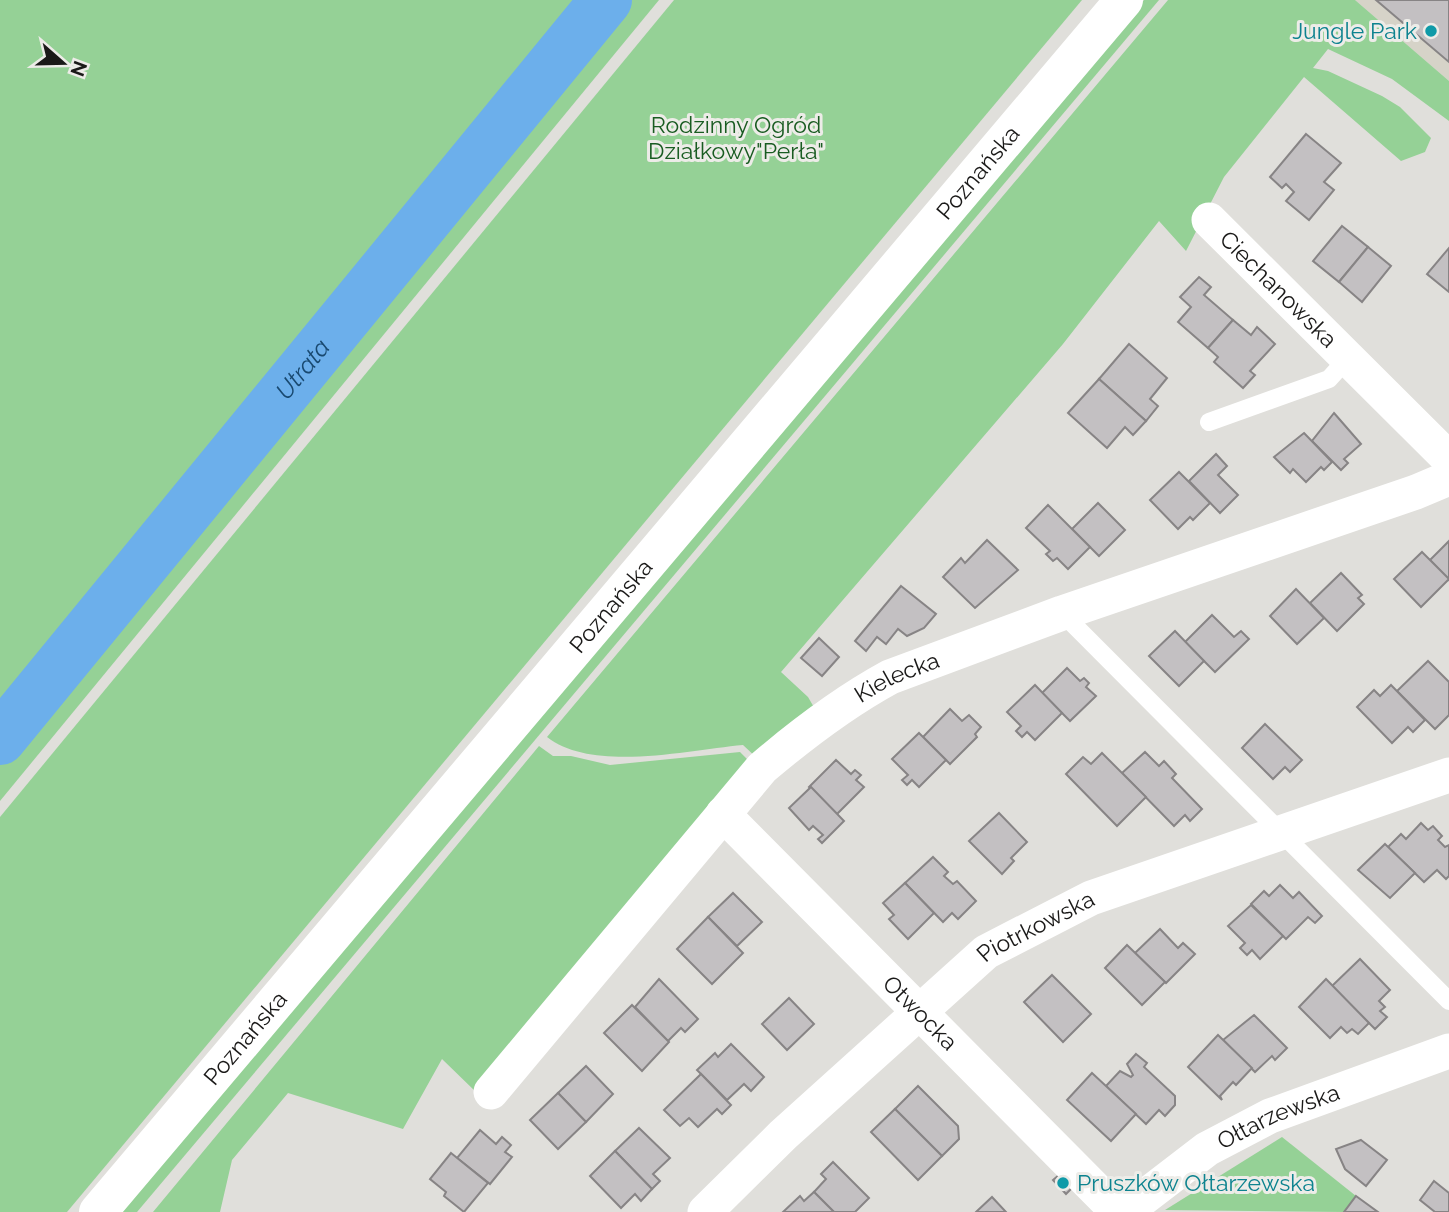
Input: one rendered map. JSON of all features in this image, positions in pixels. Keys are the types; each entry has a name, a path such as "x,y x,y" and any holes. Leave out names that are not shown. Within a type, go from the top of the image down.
{"main road":[{"name":"Poznańska","path":"99,1212 1124,0"}],"street":[{"name":"Ciechanowska","path":"1209,220 1449,459"},
{"name":"Kielecka","path":"491,1092 762,768 821,721 868,690 890,677 1062,613 1416,492 1449,478"},
{"name":"Piotrkowska","path":"705,1212 783,1135 986,952 1038,922 1091,898 1449,775"},
{"name":"Otwocka","path":"723,814 1118,1212"},
{"name":"Ołtarzewska","path":"1125,1212 1207,1149 1270,1116 1449,1051"}],"lane":[{"name":"Ciechanowska","path":"1209,422 1329,379 1347,359"},
{"path":"1062,613 1449,1001"}],"shaded area":[{"path":"1355,0 1449,0 1449,81"}],"green space":[{"path":"0,0 594,0 0,720"},
{"path":"623,0 659,0 0,801 0,755"},
{"name":"Rodzinny Ogród Działkowy\"Perła\"","path":"674,0 1082,0 67,1212 0,1212 0,817"},
{"path":"1144,0 1159,0 137,1212 122,1212"},
{"path":"1168,0 1355,0 1449,81 1449,121 1392,79 1328,49 1313,68 1328,71 1400,107 1431,138 1425,152 1401,161 1304,77 1224,177 1186,251 1159,221 1063,344 781,672 808,697 815,709 758,759 743,745 615,757 566,748 547,737"},
{"path":"539,746 553,756 571,756 610,765 740,752 752,764 477,1093 442,1059 403,1129 288,1093 232,1160 220,1212 153,1212"},
{"path":"1282,1137 1356,1196 1344,1212 1165,1210"}],"building":[{"name":"Jungle Park","path":"1376,0 1449,0 1449,62"},
{"path":"1306,134 1341,163 1324,182 1334,190 1309,220 1286,201 1294,192 1286,184 1282,188 1270,177"},
{"path":"1342,226 1368,247 1339,282 1313,261"},
{"path":"1368,247 1391,266 1362,302 1339,282"},
{"path":"1449,248 1449,292 1427,274"},
{"path":"1199,277 1211,287 1204,295 1233,320 1208,348 1178,322 1191,307 1180,297"},
{"path":"1233,320 1251,335 1257,327 1275,344 1250,371 1255,375 1243,388 1214,362 1218,357 1208,348"},
{"path":"1129,344 1167,378 1150,399 1158,406 1146,421 1099,379"},
{"path":"1099,379 1146,421 1133,435 1125,427 1107,448 1068,413"},
{"path":"1334,413 1361,444 1344,459 1348,463 1341,470 1312,441"},
{"path":"1304,433 1332,462 1324,470 1321,467 1306,482 1293,469 1290,473 1274,457"},
{"path":"1216,454 1227,466 1218,475 1238,495 1220,513 1189,481"},
{"path":"1179,472 1210,503 1193,520 1190,517 1178,529 1150,500"},
{"path":"1098,503 1125,530 1099,556 1072,529"},
{"path":"1048,505 1090,547 1068,569 1057,558 1053,561 1046,554 1050,551 1026,528"},
{"path":"987,540 1018,570 975,608 943,577 961,558 965,563"},
{"path":"1449,541 1449,580 1430,560"},
{"path":"1422,552 1449,579 1421,607 1394,579"},
{"path":"1341,573 1362,595 1358,598 1364,604 1337,631 1310,603"},
{"path":"901,586 936,614 924,628 907,636 898,629 886,644 877,637 866,651 855,641"},
{"path":"1296,589 1324,618 1297,644 1270,616"},
{"path":"1212,615 1234,637 1241,631 1249,639 1215,672 1185,642"},
{"path":"1175,631 1204,661 1179,686 1149,656"},
{"path":"819,638 839,657 822,676 801,658"},
{"path":"1428,661 1449,682 1449,715 1435,729 1397,691"},
{"path":"1067,668 1080,681 1084,678 1089,683 1086,687 1096,696 1070,721 1042,693"},
{"path":"1035,685 1062,713 1035,740 1027,732 1022,737 1016,731 1021,726 1007,712"},
{"path":"1391,685 1425,720 1413,732 1408,727 1392,743 1357,707 1374,690 1380,696"},
{"path":"950,709 962,721 969,715 981,727 975,734 977,737 950,764 923,737"},
{"path":"1265,724 1302,760 1290,772 1285,767 1273,779 1242,748"},
{"path":"919,733 946,760 919,787 912,780 907,785 902,780 908,775 892,759"},
{"path":"1145,752 1159,766 1164,761 1176,774 1172,778 1202,809 1190,821 1185,815 1174,826 1122,773"},
{"path":"1102,753 1146,797 1117,826 1066,774 1083,757 1091,764"},
{"path":"836,760 851,774 855,770 861,775 856,780 864,787 837,814 809,787"},
{"path":"811,787 844,821 822,843 818,839 823,835 813,826 809,830 789,808"},
{"path":"999,813 1027,842 1011,858 1014,861 1002,874 969,841"},
{"path":"1421,823 1428,830 1433,826 1442,836 1438,840 1445,847 1449,845 1449,876 1446,879 1437,870 1424,882 1388,847 1401,834 1406,839"},
{"path":"1385,844 1415,873 1390,898 1358,870"},
{"path":"933,857 948,872 944,876 953,884 957,881 976,901 958,919 952,913 943,922 905,883"},
{"path":"905,883 934,913 908,939 889,919 894,915 883,903"},
{"path":"1280,885 1293,898 1299,892 1322,916 1315,923 1308,917 1286,939 1251,904 1264,891 1269,896"},
{"path":"733,893 762,922 737,946 708,917"},
{"path":"1251,905 1283,936 1260,959 1252,950 1247,955 1240,948 1245,943 1228,926"},
{"path":"708,917 743,953 712,984 677,949"},
{"path":"1160,929 1178,948 1183,943 1195,954 1166,983 1135,953"},
{"path":"1127,945 1165,982 1142,1005 1105,968"},
{"path":"1360,959 1390,990 1379,1001 1385,1007 1380,1011 1387,1017 1375,1029 1332,986"},
{"path":"1052,975 1091,1014 1063,1042 1024,1002"},
{"path":"659,979 698,1019 685,1032 681,1028 668,1041 635,1007"},
{"path":"1326,979 1369,1023 1358,1034 1352,1029 1347,1033 1341,1027 1330,1038 1299,1007"},
{"path":"789,998 814,1024 787,1050 762,1024"},
{"path":"632,1005 669,1042 642,1071 604,1033"},
{"path":"1254,1015 1287,1048 1275,1060 1272,1056 1255,1072 1223,1040"},
{"path":"1218,1035 1252,1068 1236,1085 1233,1082 1220,1096 1222,1100 1188,1067"},
{"path":"731,1044 764,1077 751,1091 744,1084 727,1100 697,1070 715,1053 718,1057"},
{"path":"1136,1054 1147,1063 1144,1067 1175,1096 1175,1105 1165,1116 1159,1110 1146,1124 1106,1086 1120,1071 1131,1077 1133,1075 1127,1064"},
{"path":"586,1066 613,1094 586,1122 558,1093"},
{"path":"1092,1073 1136,1114 1111,1141 1067,1100"},
{"path":"701,1074 731,1105 722,1114 717,1109 698,1127 689,1118 680,1126 664,1110"},
{"path":"918,1086 958,1126 959,1139 942,1156 895,1109"},
{"path":"558,1093 586,1122 558,1149 530,1120"},
{"path":"895,1109 942,1156 918,1180 871,1132"},
{"path":"639,1128 670,1158 653,1174 660,1181 652,1189 615,1151"},
{"path":"480,1130 496,1144 502,1137 511,1145 505,1152 512,1157 490,1184 457,1158"},
{"path":"1361,1140 1387,1160 1366,1186 1345,1169 1336,1149"},
{"path":"615,1151 652,1189 641,1201 635,1194 621,1208 590,1176"},
{"path":"451,1153 488,1183 464,1212 444,1196 446,1192 430,1179"},
{"path":"833,1162 869,1198 855,1212 834,1212 814,1192 826,1179 821,1174"},
{"name":"Pruszków Ołtarzewska","path":"1061,1173 1074,1186 1066,1194 1053,1180"},
{"path":"1434,1181 1449,1193 1449,1212 1435,1212 1420,1200"},
{"path":"814,1192 834,1212 783,1212 800,1196 804,1201"},
{"path":"1356,1196 1378,1212 1344,1212"},
{"path":"992,1197 1006,1212 976,1212"}],"waterway":[{"name":"Utrata","path":"0,739 606,0"}],"place":[{"name":"Jungle Park","path":"1431,31"},
{"name":"Pruszków Ołtarzewska","path":"1063,1183"}]}
